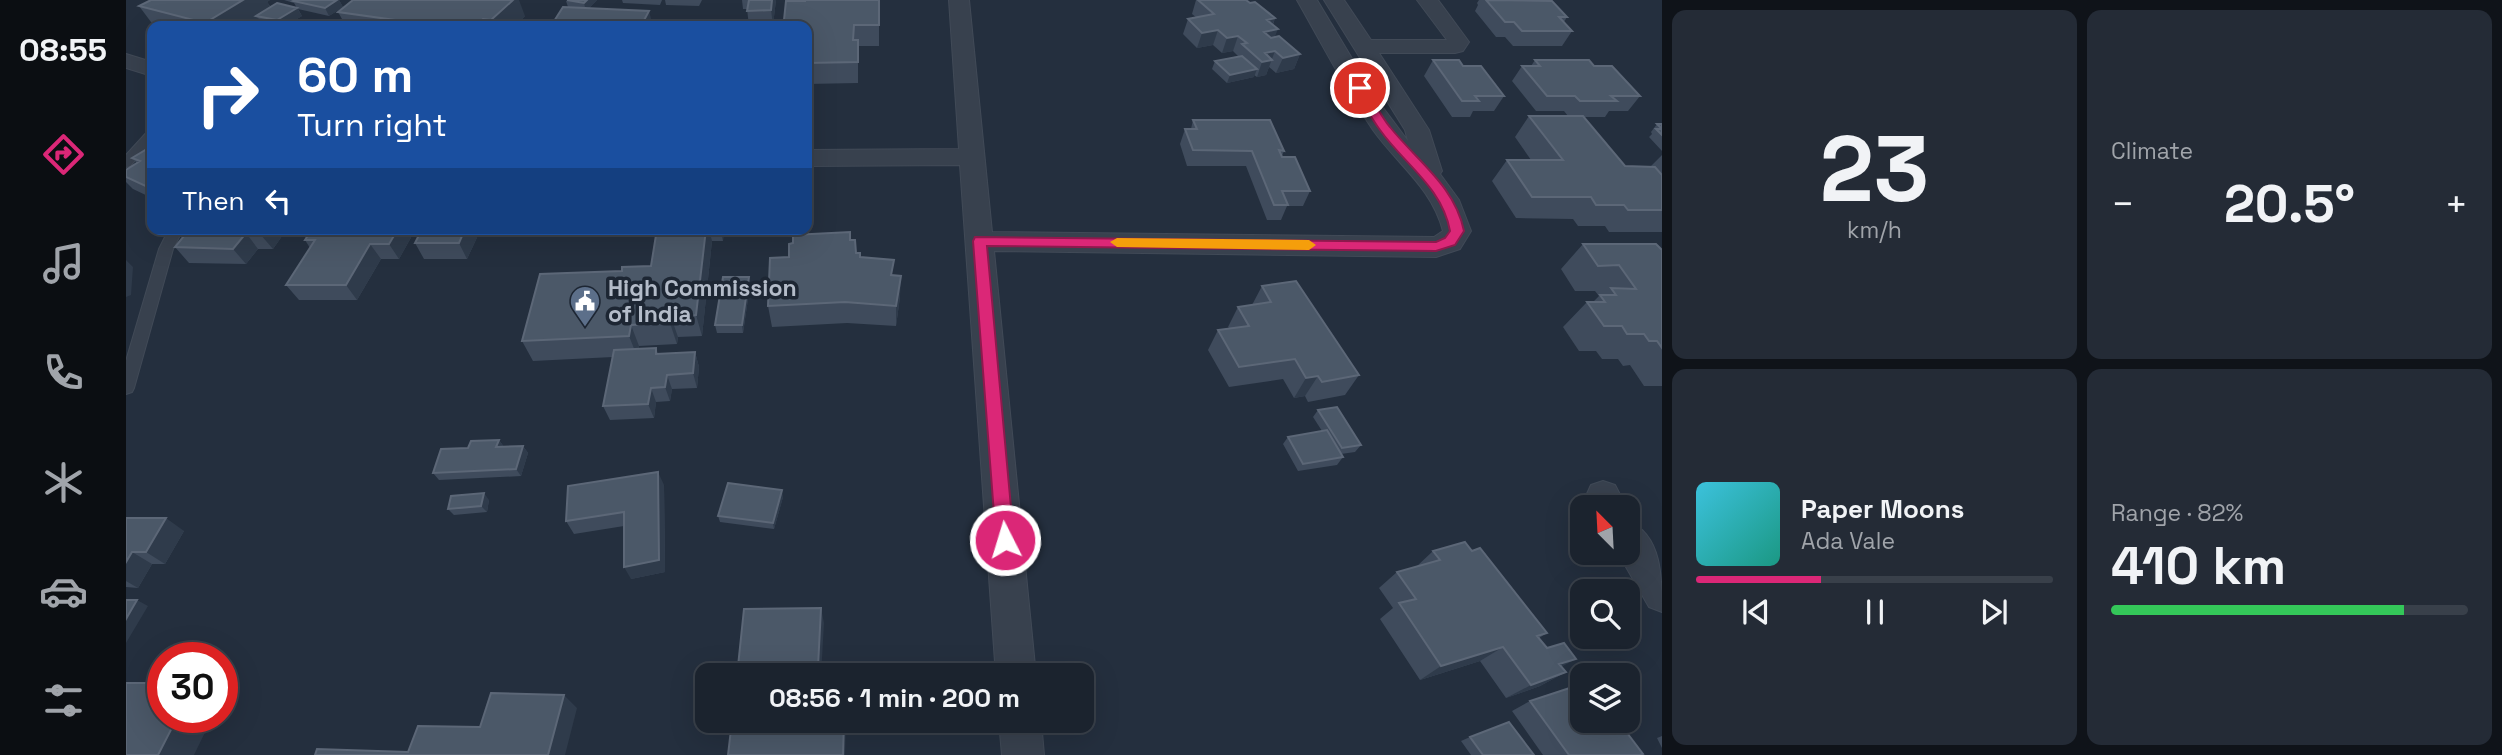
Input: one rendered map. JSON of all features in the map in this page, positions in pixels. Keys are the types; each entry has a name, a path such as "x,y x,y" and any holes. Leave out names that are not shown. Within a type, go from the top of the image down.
{"street":[{"path":"959,0 1016,663"},
{"path":"979,241 1436,247 1450,242 1457,231 1454,217 1430,176 1385,129 1307,0"},
{"path":"1334,0 1417,130 1430,176"},
{"path":"1364,47 1455,46 1457,38 1427,0"},
{"path":"126,61 147,67"},
{"path":"812,158 973,157"},
{"path":"1640,557 1662,594"},
{"path":"1021,733 1023,755"}],"lane":[{"path":"126,163 147,140"},
{"path":"126,388 166,248 173,235"}],"building":[{"path":"151,0 243,0 208,21 197,21 139,6"},
{"path":"337,0 325,8 293,1"},
{"path":"353,0 513,0 491,20 481,21 402,21 338,12"},
{"path":"749,0 772,0 771,10 747,11"},
{"path":"879,0 879,25 854,25 853,40 858,40 858,62 812,63 812,21 784,20 786,1"},
{"path":"1198,0 1255,2 1275,18 1267,20 1278,29 1264,32 1271,38 1279,36 1300,54 1283,58 1275,51 1265,53 1272,60 1262,62 1242,44 1247,43 1238,36 1227,38 1218,30 1202,33 1188,19 1214,14"},
{"path":"1486,0 1552,1 1567,17 1559,17 1572,31 1522,31 1514,22 1505,22"},
{"path":"277,3 297,8 277,20 256,16"},
{"path":"563,7 649,11 644,21 554,21"},
{"path":"1242,56 1257,69 1230,75 1215,61"},
{"path":"1433,60 1459,60 1463,66 1481,66 1504,96 1475,96 1479,101 1462,101"},
{"path":"1535,60 1589,60 1594,66 1612,66 1640,96 1611,96 1617,101 1580,101 1575,96 1547,96 1522,66 1540,66"},
{"path":"1529,116 1583,116 1625,166 1655,167 1662,175 1662,210 1628,210 1624,205 1596,205 1591,197 1532,197 1507,160 1563,160"},
{"path":"1193,120 1270,120 1284,151 1279,150 1282,157 1295,157 1310,191 1282,191 1288,205 1274,205 1252,151 1193,150 1185,129 1197,129"},
{"path":"147,149 147,187 126,177 126,170 140,161 132,158"},
{"path":"850,232 850,240 855,240 856,253 860,253 860,257 894,260 891,275 901,276 896,306 845,302 768,306 770,258 789,257 789,244 793,243 793,235"},
{"path":"185,235 244,235 233,249 175,247"},
{"path":"308,235 394,235 389,244 370,244 346,285 286,285 315,240 305,240"},
{"path":"419,235 462,235 459,243 415,243"},
{"path":"656,235 705,235 696,315 671,317 670,323 631,325 629,336 522,341 540,274 622,271 622,267 651,266"},
{"path":"1583,244 1656,244 1662,250 1662,348 1657,341 1649,341 1644,334 1627,334 1622,326 1604,326 1587,302 1605,302 1600,295 1616,295 1611,288 1636,289 1619,265 1598,266"},
{"path":"723,277 749,277 742,325 715,325"},
{"path":"1296,281 1359,375 1322,382 1318,376 1306,378 1295,359 1239,367 1218,330 1249,326 1238,307 1271,302 1262,286"},
{"path":"656,348 656,354 695,352 693,373 667,375 665,387 651,388 648,404 603,406 614,350"},
{"path":"1337,407 1361,445 1342,448 1318,410"},
{"path":"1327,430 1343,457 1303,464 1288,437"},
{"path":"499,440 496,447 523,446 516,469 433,473 441,449 468,448 471,441"},
{"path":"658,472 659,560 624,567 624,512 566,521 568,486"},
{"path":"728,483 782,490 773,523 718,516"},
{"path":"484,493 481,506 448,509 451,496"},
{"path":"126,518 166,518 146,552 132,552 126,562"},
{"path":"1465,542 1472,551 1480,548 1547,633 1537,636 1547,648 1564,643 1576,659 1559,664 1566,672 1531,685 1503,647 1441,666 1399,603 1416,599 1397,572 1440,560 1433,551"},
{"path":"126,600 137,600 126,619"},
{"path":"821,608 818,663 738,663 744,609"},
{"path":"126,683 147,683 147,733 169,733 158,755 126,755"},
{"path":"1570,688 1570,733 1627,733 1643,754 1569,755 1530,701"},
{"path":"491,693 564,695 548,755 315,755 317,749 408,752 418,726 480,727"},
{"path":"1509,722 1534,755 1483,755 1470,737"},
{"path":"731,733 844,733 843,755 728,755"}],"slow traffic":[{"path":"1117,242 1309,245"}],"place":[{"name":"High Commission of India","path":"585,328"}],"route":[{"path":"1005,540 979,241 1436,247 1450,242 1457,231 1454,217 1430,176 1385,129 1360,88"}]}
